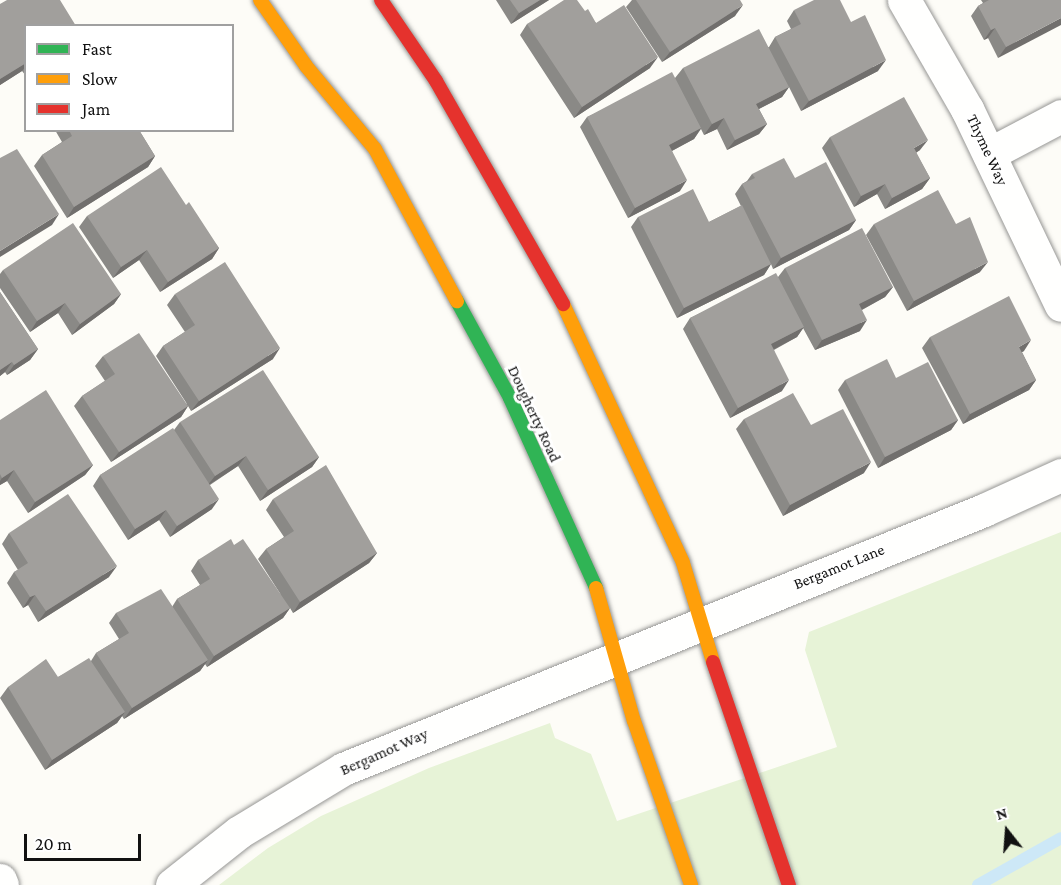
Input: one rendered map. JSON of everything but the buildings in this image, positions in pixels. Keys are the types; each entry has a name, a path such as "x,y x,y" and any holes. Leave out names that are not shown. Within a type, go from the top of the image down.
{"main road":[{"name":"Dougherty Road","path":"260,0 306,66 375,149 510,398 598,596 616,658 691,885"},
{"path":"381,0 436,81 568,315 683,563 700,621 754,774 789,885"}],"street":[{"name":"Thyme Way","path":"904,0 967,109 1061,305"},
{"path":"989,154 1061,116"},
{"name":"Bergamot Lane","path":"616,658 700,621 984,510 1061,475"},
{"name":"Bergamot Way","path":"172,885 239,832 343,769 616,658"},
{"path":"0,880 2,885"}],"green space":[{"path":"1061,532 1061,885 219,885 268,848 321,816 429,768 550,723 555,738 591,754 617,821 837,747 805,650 809,632"}],"waterway":[{"path":"978,885 1061,838"}],"traffic: fast":[{"path":"457,301 510,398 596,588"}],"traffic: slow":[{"path":"260,0 306,66 375,149 457,301"},
{"path":"563,304 683,563 713,662"},
{"path":"596,588 634,721 691,885"}],"traffic: jam":[{"path":"381,0 436,81 563,304"},
{"path":"713,662 789,885"}]}
